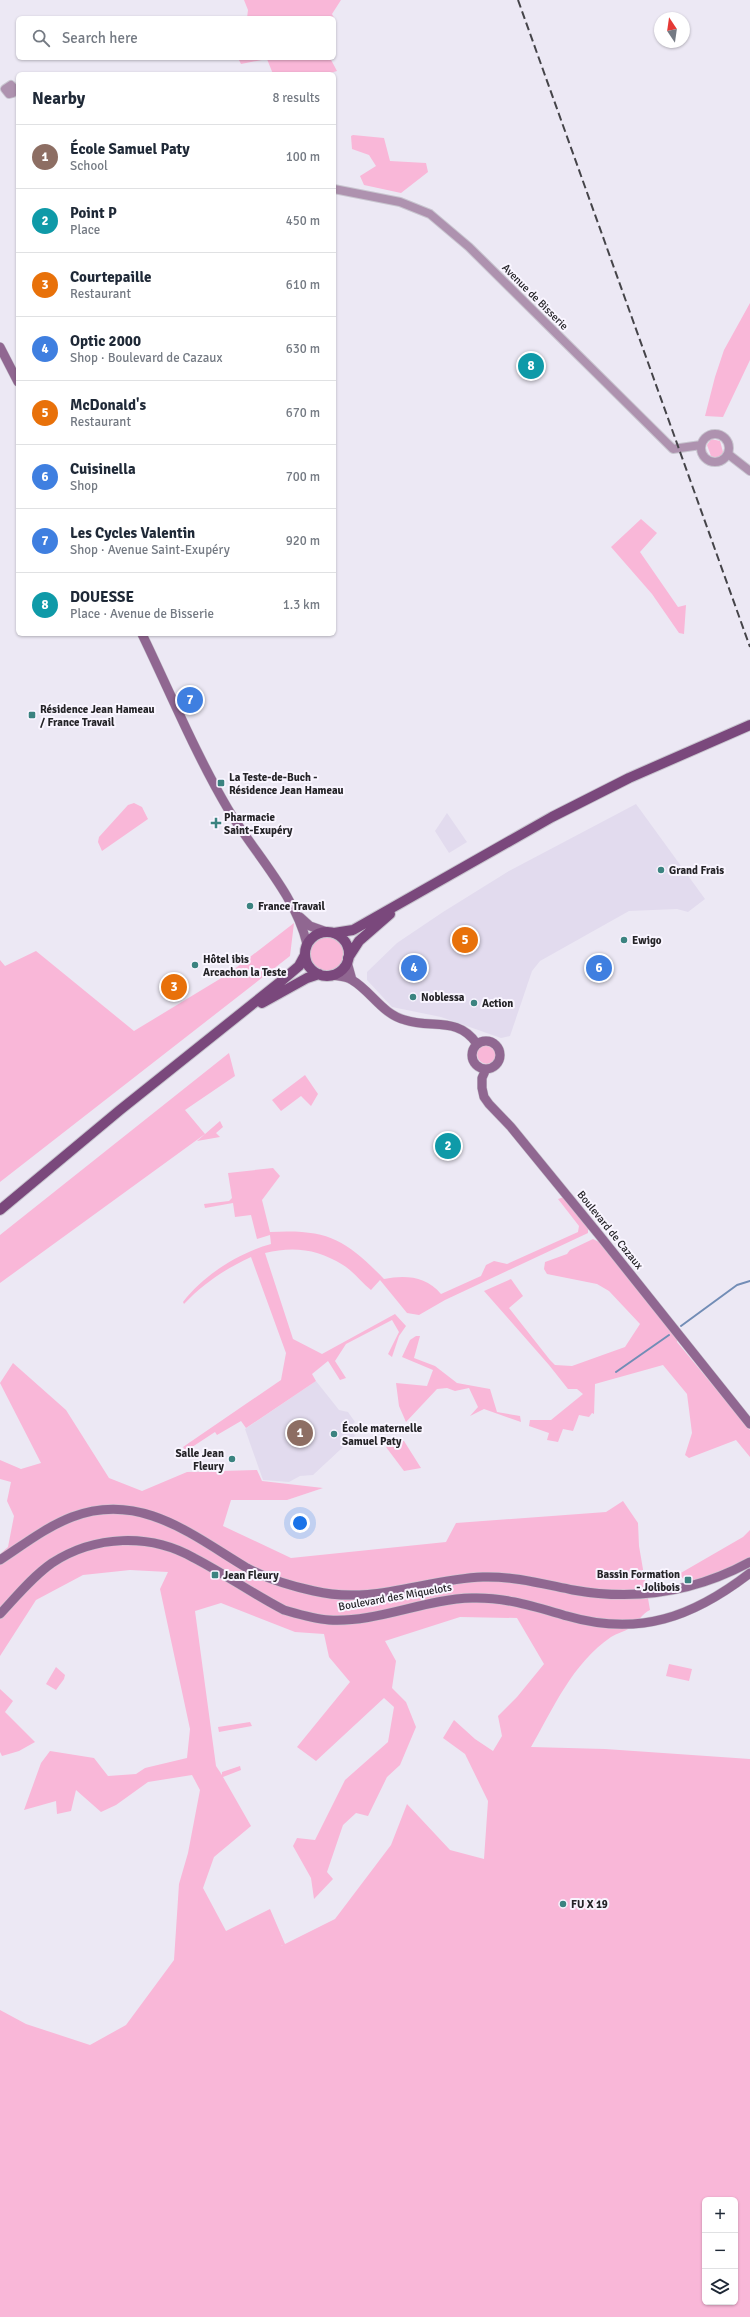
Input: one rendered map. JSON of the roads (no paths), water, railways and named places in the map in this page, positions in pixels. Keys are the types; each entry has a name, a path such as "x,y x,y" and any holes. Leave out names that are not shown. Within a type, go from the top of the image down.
{"main road":[{"path":"0,347 16,378"},
{"path":"143,636 161,672 167,689 227,808 299,916 310,926 331,933 344,941 347,946 347,960 352,980"},
{"path":"307,944 315,935 353,930 552,817 643,772 750,725"},
{"path":"331,975 341,970 359,941 399,905"},
{"path":"0,1210 120,1110 240,1016 299,966 305,955 307,944 299,916"},
{"path":"305,955 309,967 319,974"},
{"path":"240,1016 295,984 319,974 331,975 352,980 396,1016 417,1023 440,1023 458,1028 471,1035 477,1044"},
{"path":"488,1041 495,1044 500,1050 500,1056 497,1064 486,1069 478,1066 473,1060 472,1053 477,1044 488,1041"},
{"name":"Boulevard de Cazaux","path":"486,1069 482,1078 482,1088 484,1097 489,1104 527,1146 750,1424"},
{"name":"Boulevard de Cazaux","path":"734,1403 750,1421"},
{"name":"Boulevard des Miquelots","path":"0,1560 50,1528 72,1517 109,1510 156,1516 202,1539 264,1576 316,1592 343,1595 378,1595 456,1579 484,1577 523,1579 598,1594 654,1593 700,1584 720,1577 750,1562"},
{"name":"Boulevard des Miquelots","path":"0,1614 30,1582 52,1563 78,1550 102,1543 122,1541 144,1541 176,1549 284,1610 300,1615 328,1620 358,1618 458,1599 484,1598 520,1602 589,1622 616,1625 637,1624 664,1619 698,1608 722,1594 750,1573"}],"street":[{"name":"Avenue de Bisserie","path":"336,189 400,202 430,214 469,247 674,449 701,445"},
{"path":"718,434 728,442 728,454 719,462 712,462 703,455 701,445 709,435 718,434"},
{"path":"728,454 750,471"}],"waterway":[{"path":"681,1326 737,1285 750,1281"},
{"path":"616,1372 669,1335"}],"railway":[{"path":"518,0 750,647"}],"place":[{"name":"DOUESSE","path":"531,366"},
{"name":"Les Cycles Valentin","path":"190,700"},
{"name":"Résidence Jean Hameau / France Travail","path":"32,715"},
{"name":"La Teste-de-Buch - Résidence Jean Hameau","path":"221,783"},
{"name":"Pharmacie Saint-Exupéry","path":"216,823"},
{"name":"Grand Frais","path":"661,870"},
{"name":"France Travail","path":"250,906"},
{"name":"McDonald's","path":"465,940"},
{"name":"Ewigo","path":"624,940"},
{"name":"Hôtel ibis Arcachon la Teste","path":"195,965"},
{"name":"Optic 2000","path":"414,968"},
{"name":"Cuisinella","path":"599,968"},
{"name":"Courtepaille","path":"174,987"},
{"name":"Noblessa","path":"413,997"},
{"name":"Action","path":"474,1003"},
{"name":"Point P","path":"448,1146"},
{"name":"École Samuel Paty","path":"300,1433"},
{"name":"École maternelle Samuel Paty","path":"334,1434"},
{"name":"Salle Jean Fleury","path":"232,1459"},
{"name":"Jean Fleury","path":"215,1575"},
{"name":"Bassin Formation - Jolibois","path":"688,1580"},
{"name":"FU X 19","path":"563,1904"}]}
